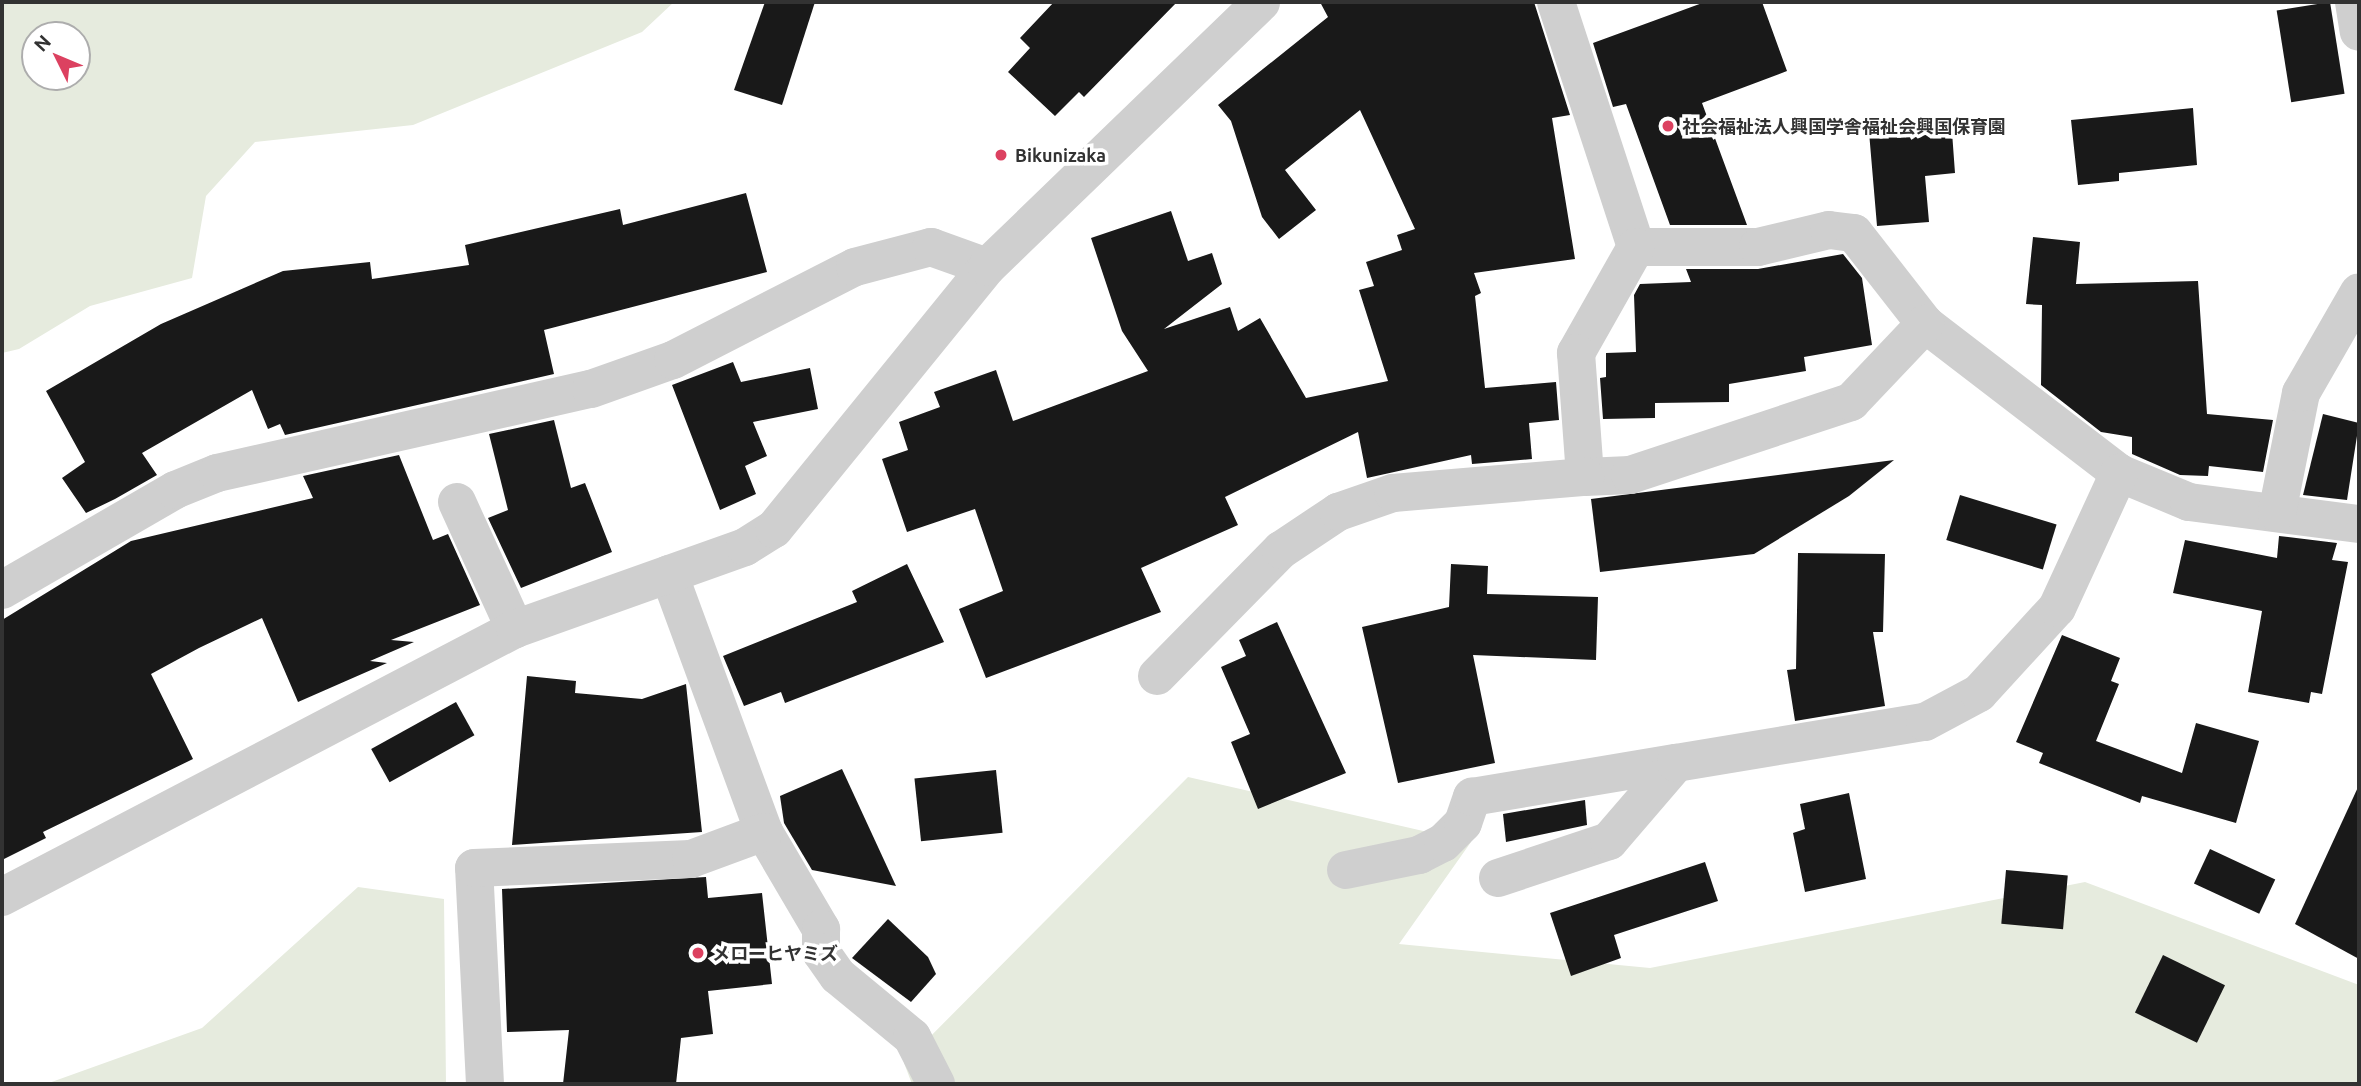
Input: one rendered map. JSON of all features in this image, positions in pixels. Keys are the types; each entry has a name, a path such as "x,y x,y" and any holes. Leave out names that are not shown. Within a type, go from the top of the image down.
{"street":[{"path":"2,897 515,629 745,547 774,529 987,267 1261,2"},
{"path":"1556,2 1636,247 1576,353 1585,477"},
{"path":"2354,2 2359,32"},
{"path":"1636,247 1758,247 1829,230 1854,233 1925,324 2119,473 2189,502 2359,524"},
{"path":"2,590 175,490 217,473 591,389 673,360 855,267 931,247 987,267"},
{"path":"2277,513 2301,393 2359,292"},
{"path":"1157,676 1280,551 1338,512 1392,494 1630,475 1851,402 1925,324"},
{"path":"1346,870 1419,855 1443,843 1463,823 1472,797 1925,722 1979,693 2057,608 2119,473"},
{"path":"457,502 515,629"},
{"path":"669,574 764,832 821,929 821,952 838,976 912,1037 936,1084"},
{"path":"1498,878 1609,841 1676,763"},
{"path":"485,1084 474,868 691,859 764,832"}],"shaded area":[{"path":"2,2 674,2 642,32 413,125 255,142 206,196 192,278 90,306 19,349 2,353"},
{"path":"1188,777 1471,842 1399,944 1650,968 2085,882 2359,985 2359,1084 912,1084 904,1063"},
{"path":"358,887 444,899 446,1084 46,1084 202,1028"}],"building":[{"path":"765,2 815,2 782,105 734,90"},
{"path":"1054,2 1177,2 1084,97 1079,92 1055,116 1008,72 1030,48 1020,38"},
{"path":"1320,2 1534,2 1570,115 1552,118 1575,259 1474,273 1481,293 1475,296 1485,388 1556,382 1559,420 1529,423 1532,459 1472,464 1471,455 1367,478 1358,432 1225,497 1238,525 1141,568 1161,612 986,678 959,609 1003,591 975,509 907,532 882,459 908,450 899,422 940,407 934,392 996,370 1013,421 1148,371 1122,331 1091,238 1171,211 1188,261 1212,253 1222,284 1164,329 1230,307 1238,331 1260,318 1306,398 1388,381 1359,290 1374,286 1366,262 1402,250 1397,235 1415,229 1360,110 1285,170 1316,210 1279,239 1262,217 1231,121 1218,105 1328,17"},
{"path":"1705,2 1762,2 1787,71 1702,103 1747,225 1670,225 1626,104 1613,107 1593,43"},
{"path":"2330,2 2345,94 2291,102 2277,10"},
{"path":"2193,108 2197,165 2119,173 2119,181 2078,185 2071,120"},
{"path":"1912,129 1913,136 1952,132 1955,173 1925,176 1929,222 1877,226 1869,132"},
{"path":"746,193 767,272 544,330 554,374 285,435 280,424 268,429 252,390 142,453 157,475 86,513 62,478 85,462 46,391 161,324 283,271 370,262 372,279 469,265 465,245 620,209 623,225"},
{"path":"2033,237 2080,242 2076,284 2198,281 2207,414 2273,420 2263,472 2209,466 2208,476 2180,475 2132,454 2132,437 2101,432 2041,385 2042,305 2026,304"},
{"path":"1843,254 1862,278 1872,345 1804,357 1806,371 1729,384 1729,402 1655,403 1655,418 1603,419 1600,378 1606,377 1606,353 1636,352 1634,295 1640,284 1691,282 1686,269 1758,269"},
{"path":"733,362 741,382 810,368 818,409 753,422 767,456 745,466 756,494 720,510 672,385"},
{"path":"2323,414 2359,423 2347,500 2303,495"},
{"path":"554,420 571,488 585,483 612,552 521,588 488,518 508,510 489,434"},
{"path":"399,455 433,540 448,534 480,605 391,640 414,642 370,661 387,663 298,702 262,618 199,648 151,674 193,759 43,832 46,838 2,860 2,620 131,541 313,498 303,476"},
{"path":"1894,460 1849,496 1754,554 1600,572 1591,499"},
{"path":"1960,495 2057,525 2043,569 1946,540"},
{"path":"2279,536 2337,543 2332,560 2348,562 2322,694 2311,692 2309,703 2248,692 2262,611 2173,593 2185,540 2277,558"},
{"path":"1798,553 1885,554 1883,632 1873,632 1885,706 1795,721 1787,670 1796,669"},
{"path":"907,564 944,642 785,703 781,692 744,706 723,656 857,602 852,591"},
{"path":"1451,564 1488,566 1487,594 1598,597 1596,660 1473,655 1495,763 1398,783 1362,627 1449,607"},
{"path":"1277,622 1346,773 1258,809 1231,742 1250,734 1221,667 1246,656 1239,640"},
{"path":"2062,635 2120,658 2111,681 2119,684 2096,741 2182,773 2196,723 2259,741 2236,823 2142,796 2140,803 2039,763 2043,753 2016,742"},
{"path":"527,676 576,681 575,693 642,699 686,684 702,832 512,845"},
{"path":"456,702 474,735 390,782 371,749"},
{"path":"842,769 896,886 812,870 784,823 780,796"},
{"path":"996,770 1003,833 921,841 914,779"},
{"path":"2359,785 2359,959 2295,924"},
{"path":"1849,793 1866,879 1805,892 1793,833 1805,829 1800,804"},
{"path":"1585,800 1587,825 1506,842 1503,814"},
{"path":"2210,849 2275,879 2259,914 2194,883"},
{"path":"1705,862 1718,901 1614,935 1621,958 1571,976 1550,913"},
{"path":"2006,870 2068,875 2063,929 2001,924"},
{"path":"706,877 708,898 762,893 772,984 708,991 713,1034 681,1038 676,1084 563,1084 569,1030 507,1032 502,889"},
{"path":"888,919 928,957 936,974 911,1002 852,958"},
{"path":"2163,955 2225,985 2197,1043 2135,1013"}],"place":[{"name":"社会福祉法人興国学舎福祉会興国保育園","path":"1668,126"},
{"name":"Bikunizaka","path":"1001,155"},
{"name":"メローヒヤミズ","path":"698,953"}]}
